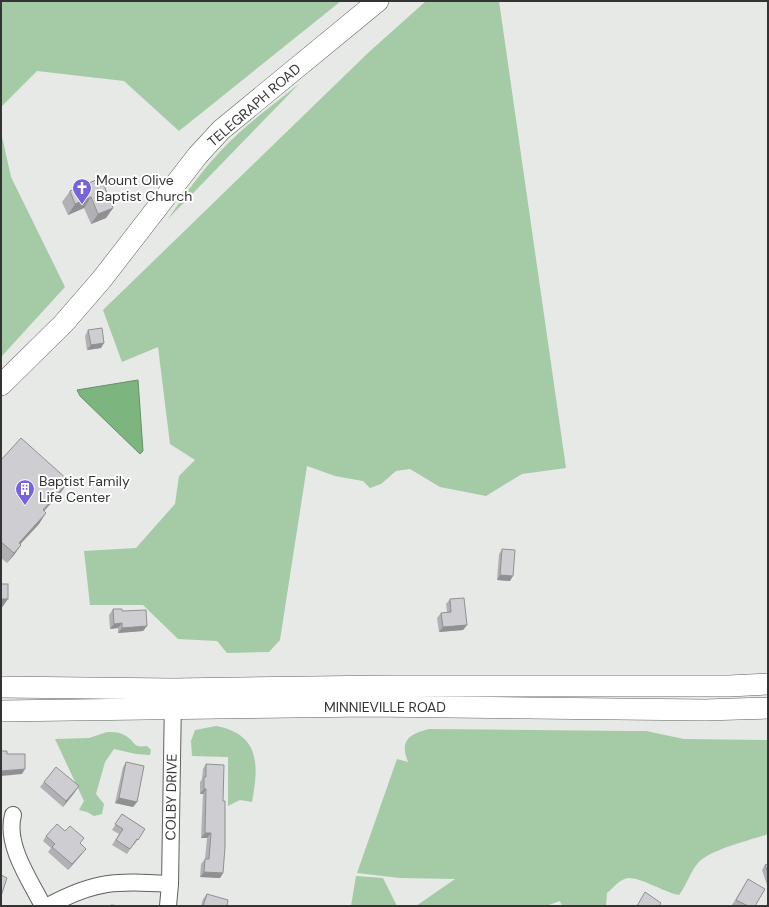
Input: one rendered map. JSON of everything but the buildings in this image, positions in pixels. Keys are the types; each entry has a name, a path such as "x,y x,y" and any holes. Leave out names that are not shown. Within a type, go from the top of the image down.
{"main road":[{"name":"TELEGRAPH ROAD","path":"1,385 64,324 102,279 198,155 222,130 378,1"},
{"name":"MINNIEVILLE ROAD","path":"1,711 173,698 386,686 730,686 768,684"},
{"name":"MINNIEVILLE ROAD","path":"1,688 173,698 374,706 705,710 768,708"}],"street":[{"name":"COLBY DRIVE","path":"168,906 170,884 173,698"},
{"path":"13,815 11,834 14,845 42,906"},
{"path":"48,906 82,889 100,884 130,882 170,884"}],"shaded area":[{"path":"1,1 341,1 179,131 124,81 37,71 1,107"},
{"path":"426,1 499,1 566,468 522,474 486,496 440,487 410,469 396,471 381,484 370,488 363,481 335,476 307,466 280,640 269,652 227,653 217,641 178,639 143,605 90,605 84,551 136,548 175,504 179,476 195,460 170,444 158,347 122,362 103,310 369,52"},
{"path":"299,84 168,219 210,162 247,126"},
{"path":"1,132 11,177 65,287 1,357"},
{"path":"138,380 143,451 140,454 80,396 77,390"},
{"path":"216,726 230,730 241,736 249,744 253,753 256,776 252,802 240,800 228,806 228,757 192,756 191,741 195,730"},
{"path":"429,729 646,731 684,739 768,740 768,834 741,842 703,858 695,867 679,895 640,880 628,878 619,882 607,893 606,906 562,906 560,901 546,906 416,906 455,879 400,878 357,873 397,759 408,762 405,748 408,739 416,733"},
{"path":"107,732 115,732 126,736 136,745 147,746 151,750 150,755 136,754 114,749 105,762 96,794 104,804 102,814 94,816 79,810 84,801 55,739 89,738"},
{"path":"356,876 383,878 397,906 351,906"}],"place":[{"name":"Mount Olive Baptist Church","path":"82,205"},
{"name":"Baptist Family Life Center","path":"25,506"}]}
